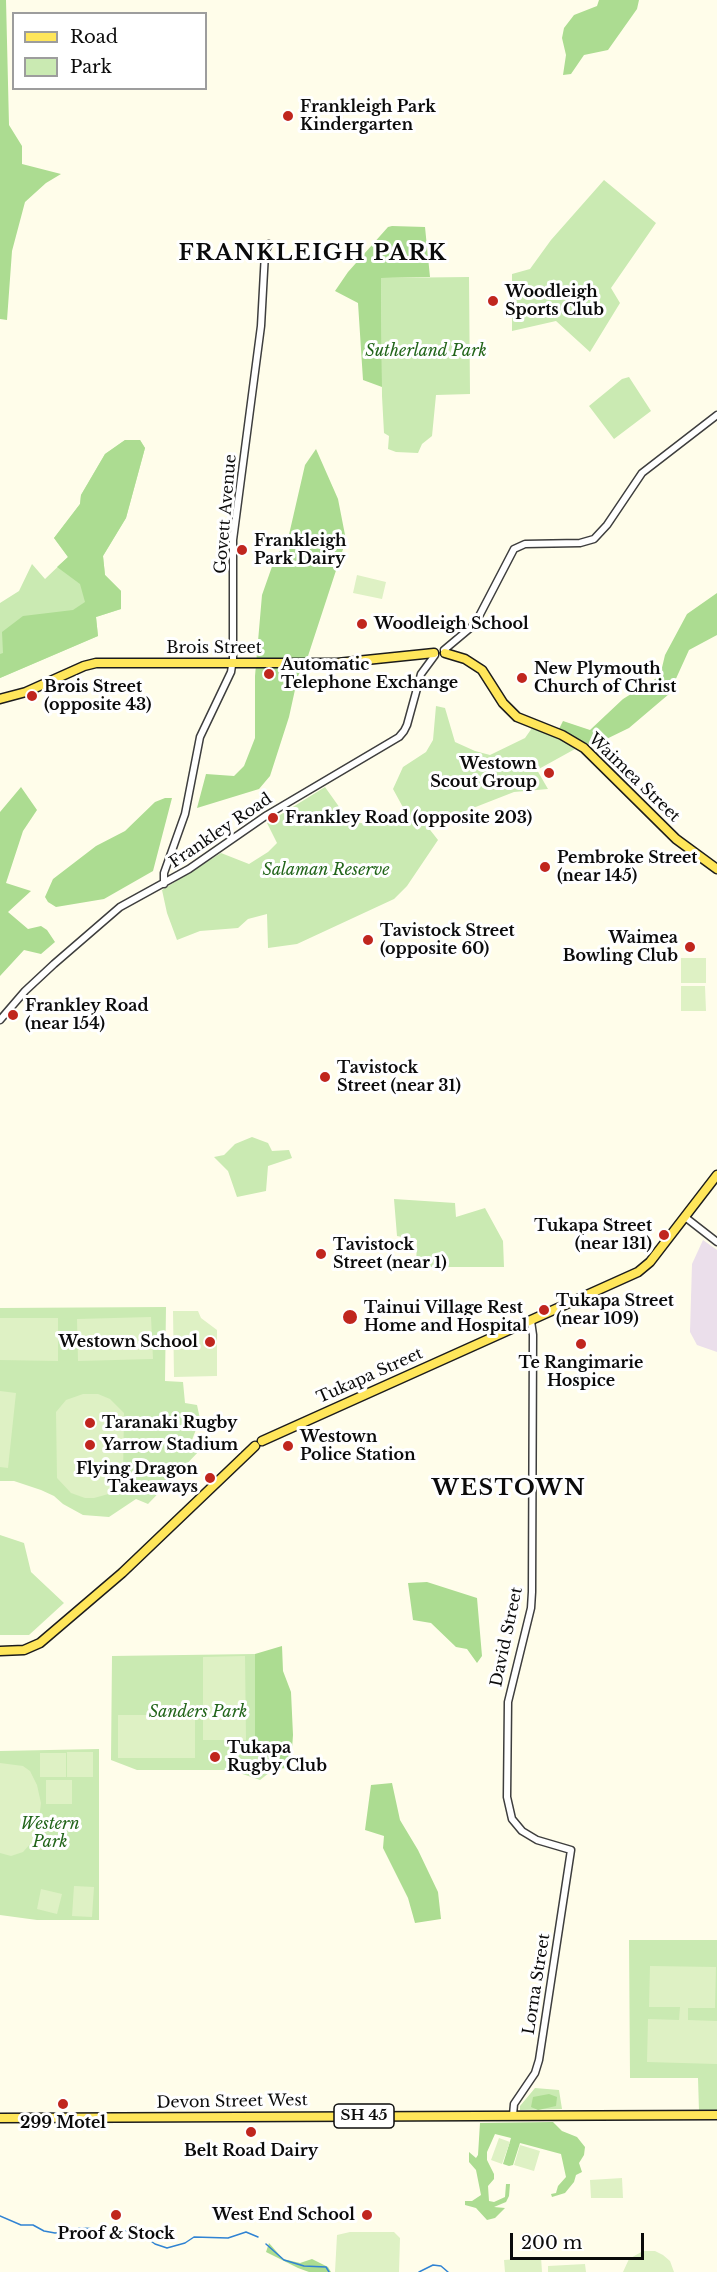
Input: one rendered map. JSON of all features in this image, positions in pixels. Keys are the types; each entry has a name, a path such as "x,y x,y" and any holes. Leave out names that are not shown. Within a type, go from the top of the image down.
{"main road":[{"name":"Brois Street","path":"0,699 26,692 89,664 354,663 434,654 440,656 445,652"},
{"name":"Waimea Street","path":"445,652 465,659 482,670 503,704 517,717 562,735 584,748 676,839 717,869"},
{"name":"Tukapa Street","path":"0,1651 24,1650 40,1643 106,1587 259,1443 638,1272 650,1262 717,1175"},
{"name":"Devon Street West","path":"0,2118 717,2115"}],"street":[{"name":"Govett Avenue","path":"164,884 164,873 185,814 200,737 231,672 233,540 261,326 265,253 269,244"},
{"path":"445,652 475,624 514,549 531,543 580,543 594,539 604,530 642,472 717,415"},
{"name":"Frankley Road","path":"0,1020 25,991 109,915 130,900 189,869 267,815 399,736 407,725 421,674 434,654"},
{"path":"685,1217 717,1242"},
{"name":"David Street","path":"531,1321 533,1335 532,1592 531,1608 508,1702 507,1797 512,1819 522,1831 537,1840 571,1850"},
{"name":"Lorna Street","path":"513,2115 514,2104 535,2073 539,2060 571,1850"}],"shaded area":[{"path":"703,1240 717,1250 717,1352 697,1345 690,1332 692,1264"}],"green space":[{"path":"0,0 6,0 9,125 22,146 22,164 61,174 46,183 25,202 12,251 7,320 0,319"},
{"path":"599,0 639,0 637,9 608,50 584,55 571,74 563,75 566,55 562,38 564,28 574,15 597,6"},
{"path":"604,180 656,223 611,288 620,303 590,352 556,321 512,331 512,274 530,269 551,240"},
{"path":"388,227 425,227 430,277 381,278 382,387 363,380 358,303 335,291 348,272"},
{"name":"Sutherland Park","path":"469,277 470,394 436,395 432,436 422,444 418,453 396,452 388,449 389,436 384,433 382,396 381,278"},
{"path":"629,377 651,411 614,439 589,406 622,379"},
{"path":"125,440 140,440 145,448 126,518 103,556 105,575 121,591 121,609 96,617 98,636 0,678 0,603 19,591 32,564 45,579 68,557 54,538 80,504 81,495 105,454"},
{"path":"125,440 140,440 145,448 126,518 103,556 105,575 121,591 121,609 96,617 98,636 0,678 0,654 3,653 2,632 23,616 73,610 85,602 80,584 57,567 68,557 54,538 80,504 81,495 105,454"},
{"path":"316,449 338,499 346,540 308,656 298,676 289,717 270,776 259,789 197,808 206,774 234,776 244,766 255,738 255,676 262,595 275,558 288,539 305,465"},
{"path":"357,575 386,582 382,599 353,593"},
{"path":"717,593 717,635 689,650 669,694 629,728 592,746 559,729 563,721 590,730 623,699 660,676 665,655 687,614"},
{"name":"Salaman Reserve","path":"436,706 445,708 455,742 475,751 490,755 525,738 532,728 561,739 575,749 537,770 548,789 514,792 427,826 438,840 407,886 394,899 297,944 268,948 267,914 248,919 238,928 200,931 177,940 167,913 162,890 221,853 249,864 268,852 277,843 267,823 325,787 347,818 353,821 369,825 380,824 405,811 393,789 403,767 426,752 433,740"},
{"path":"21,787 37,810 23,831 6,883 31,891 8,912 28,929 41,926 47,930 55,942 41,954 24,950 0,976 0,812"},
{"path":"172,798 153,871 104,899 56,907 48,902 45,897 53,879 96,846 125,831 155,802"},
{"path":"681,958 706,958 706,983 681,983"},
{"path":"681,986 705,986 706,1011 681,1011"},
{"path":"252,1137 268,1143 272,1151 289,1150 292,1158 268,1166 266,1191 237,1197 228,1171 214,1157 224,1155 235,1144"},
{"path":"394,1199 455,1203 456,1217 485,1208 503,1241 504,1267 416,1267 417,1240 397,1236"},
{"path":"166,1307 165,1381 183,1382 185,1403 197,1405 200,1419 192,1440 203,1447 148,1504 136,1499 109,1517 83,1515 41,1490 14,1481 0,1481 0,1308"},
{"path":"173,1311 198,1311 201,1318 217,1330 217,1376 174,1377"},
{"path":"151,1317 153,1359 78,1361 77,1319"},
{"path":"0,1318 58,1318 58,1361 0,1360"},
{"path":"0,1391 16,1393 8,1468 0,1467"},
{"name":"Yarrow Stadium","path":"83,1394 98,1394 110,1399 124,1413 123,1477 118,1488 112,1493 94,1498 85,1498 71,1493 57,1478 56,1412 66,1400"},
{"path":"0,1535 24,1543 31,1572 64,1603 29,1635 0,1635"},
{"path":"427,1582 477,1598 482,1656 477,1663 467,1649 456,1647 431,1623 413,1620 408,1583"},
{"path":"282,1646 283,1671 291,1692 293,1735 291,1764 288,1768 274,1769 255,1747 255,1654"},
{"name":"Sanders Park","path":"255,1654 255,1747 274,1769 260,1780 231,1770 137,1770 111,1760 112,1656"},
{"path":"245,1656 246,1740 203,1740 203,1657"},
{"path":"118,1715 195,1715 195,1758 118,1758"},
{"name":"Western Park","path":"99,1749 99,1920 37,1920 0,1915 0,1751"},
{"path":"67,1752 93,1752 93,1777 67,1777"},
{"path":"40,1753 66,1753 66,1777 40,1777"},
{"path":"0,1763 23,1766 30,1771 37,1785 41,1803 38,1828 33,1841 23,1852 11,1856 0,1853"},
{"path":"46,1780 72,1780 72,1804 46,1804"},
{"path":"392,1783 400,1820 418,1850 438,1892 441,1919 415,1923 408,1898 383,1848 384,1836 365,1830 371,1785"},
{"path":"74,1886 94,1887 92,1917 72,1916"},
{"path":"41,1889 62,1894 57,1914 37,1909"},
{"path":"629,1940 717,1940 717,2111 699,2111 698,2078 630,2078"},
{"path":"650,1966 716,1967 715,2008 688,2008 688,2020 717,2021 717,2064 647,2062 648,2019 679,2020 680,2007 649,2007"},
{"path":"535,2088 559,2090 562,2109 520,2110 520,2106"},
{"path":"549,2094 557,2097 556,2106 538,2110 531,2107 533,2097"},
{"path":"553,2122 562,2131 577,2137 585,2147 584,2155 579,2163 582,2172 576,2175 574,2182 565,2193 552,2197 551,2194 556,2193 558,2186 566,2177 561,2154 520,2143 513,2165 509,2166 503,2164 511,2138 495,2134 487,2152 487,2160 494,2174 494,2179 488,2186 489,2201 494,2202 505,2197 506,2184 510,2184 506,2202 494,2207 505,2208 495,2218 487,2220 476,2208 465,2205 465,2201 472,2201 481,2195 476,2170 469,2162 469,2152 476,2158 478,2155 480,2123"},
{"path":"499,2138 510,2142 502,2164 491,2160"},
{"path":"520,2145 540,2151 534,2171 514,2165"},
{"path":"622,2178 623,2198 591,2198 590,2180"},
{"path":"350,2232 394,2232 400,2238 399,2272 335,2272 337,2235"},
{"path":"269,2243 283,2259 300,2263 312,2259 328,2267 331,2272 309,2272 298,2268 266,2252"},
{"path":"643,2251 655,2251 663,2255 670,2261 674,2272 623,2272 629,2259"},
{"path":"541,2257 542,2272 505,2272 504,2260"},
{"path":"585,2264 586,2272 548,2272 548,2266"}],"waterway":[{"path":"0,2216 21,2225 33,2225 44,2231 55,2233 80,2228 101,2229"},
{"path":"112,2228 141,2234 155,2244 167,2248 185,2243 194,2237 228,2238 246,2232 258,2237"},
{"path":"266,2244 284,2260 304,2266 326,2267 329,2272"},
{"path":"419,2272 433,2265 441,2266 448,2272"}],"place":[{"name":"Frankleigh Park Kindergarten","path":"288,116"},
{"name":"Woodleigh Sports Club","path":"493,301"},
{"name":"Frankleigh Park Dairy","path":"242,550"},
{"name":"Woodleigh School","path":"362,624"},
{"name":"Automatic Telephone Exchange","path":"269,674"},
{"name":"New Plymouth Church of Christ","path":"522,678"},
{"name":"Brois Street (opposite 43)","path":"32,696"},
{"name":"Westown Scout Group","path":"549,773"},
{"name":"Frankley Road (opposite 203)","path":"273,818"},
{"name":"Pembroke Street (near 145)","path":"545,867"},
{"name":"Tavistock Street (opposite 60)","path":"368,940"},
{"name":"Waimea Bowling Club","path":"690,947"},
{"name":"Frankley Road (near 154)","path":"13,1015"},
{"name":"Tavistock Street (near 31)","path":"325,1077"},
{"name":"Tukapa Street (near 131)","path":"664,1235"},
{"name":"Tavistock Street (near 1)","path":"321,1254"},
{"name":"Tukapa Street (near 109)","path":"544,1310"},
{"name":"Tainui Village Rest Home and Hospital","path":"350,1317"},
{"name":"Westown School","path":"210,1342"},
{"name":"Te Rangimarie Hospice","path":"581,1344"},
{"name":"Taranaki Rugby","path":"90,1423"},
{"name":"Yarrow Stadium","path":"90,1445"},
{"name":"Westown Police Station","path":"288,1446"},
{"name":"Flying Dragon Takeaways","path":"210,1478"},
{"name":"Tukapa Rugby Club","path":"215,1757"},
{"name":"299 Motel","path":"63,2104"},
{"name":"Belt Road Dairy","path":"251,2132"},
{"name":"Proof & Stock","path":"116,2215"},
{"name":"West End School","path":"367,2215"}],"district":[{"name":"FRANKLEIGH PARK","path":"313,254"},
{"name":"WESTOWN","path":"509,1489"}]}
